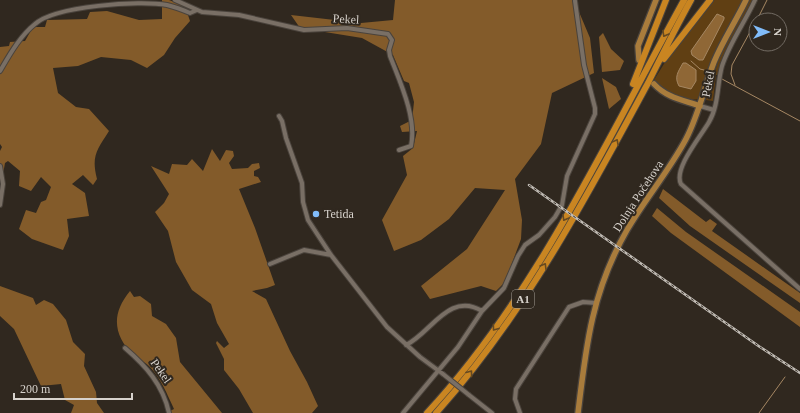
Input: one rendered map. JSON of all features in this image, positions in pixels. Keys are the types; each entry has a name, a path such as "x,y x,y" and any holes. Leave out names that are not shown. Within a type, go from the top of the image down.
{"highway":[{"path":"626,106 627,97 636,80 666,0"},
{"name":"A1","path":"427,413 457,378 486,340 529,279 584,184 684,0"},
{"name":"A1","path":"436,413 462,383 512,316 535,282 651,83 691,0"},
{"path":"651,83 664,58 710,0"}],"main road":[{"path":"640,60 638,46 656,0"},
{"name":"Dolnja Počehova","path":"578,413 587,338 596,303 610,263 622,239 673,162 694,125 719,51 746,0"},
{"name":"Pekel","path":"651,83 669,96 700,106"}],"street":[{"name":"Pekel","path":"176,0 197,10 239,15 304,30 347,28 388,34 392,40 389,50 390,56 407,101 411,130 411,146 399,150"},
{"name":"Pekel","path":"680,170 710,120 714,110 723,64 755,0"},
{"path":"403,413 458,347 482,311 504,288 518,256 525,245 539,235 555,217 562,205 567,176 595,114 595,108 584,65 575,1"},
{"path":"0,70 17,43 35,23 68,10 140,3 167,5 190,13 197,10"},
{"path":"700,106 714,110"},
{"path":"279,116 282,121 286,138 302,183 303,202 308,220 331,255 387,327 406,345 492,413"},
{"path":"0,166 3,184 0,205"},
{"name":"Dolnja Počehova","path":"680,170 679,179 681,184 800,289"},
{"path":"270,264 304,250 331,255"},
{"path":"520,413 515,399 516,389 570,307 583,302 596,303"},
{"path":"406,345 425,332 441,315 449,310 462,306 474,306 482,311"},
{"name":"Pekel","path":"125,348 141,362 155,378 163,394 169,413"}],"shaded area":[{"path":"162,0 169,0 185,6 190,21 175,38 164,55 147,68 131,60 101,57 78,66 53,68 58,93 76,107 89,109 109,131 98,148 96,154 95,171 97,179 93,185 83,175 72,184 85,193 89,216 67,219 69,236 63,250 32,239 19,229 26,210 36,213 41,202 46,200 51,187 41,177 31,191 19,186 20,171 8,161 5,163 2,180 0,180 0,151 2,147 0,144 0,47 9,46 10,42 25,41 33,27 45,27 47,20 87,19 90,12 107,11 139,20 162,19"},
{"path":"395,0 574,0 590,38 594,73 552,93 541,144 515,179 522,220 521,239 505,282 496,291 481,286 430,299 421,286 467,249 505,190 475,188 449,219 421,240 394,251 382,220 407,175 403,156 413,148 417,131 402,132 400,126 412,120 414,102 409,83 404,81 393,55 362,38 300,28 291,15 361,23 393,20"},
{"path":"712,0 743,0 712,59 699,99 693,100 674,96 658,85 654,80 667,59"},
{"path":"748,0 753,0 722,61 718,75 716,75 713,101 706,100 721,52"},
{"path":"717,14 724,17 724,19 703,60 699,60 692,55 691,51"},
{"path":"603,33 611,49 624,61 620,70 602,72 599,37"},
{"path":"683,63 686,63 696,70 696,81 691,89 679,86 677,80 677,74"},
{"path":"602,78 616,87 621,99 609,109"},
{"path":"212,149 220,161 226,150 233,151 234,156 229,163 232,169 248,168 252,164 259,163 260,168 254,171 254,176 258,177 261,182 239,189 255,228 275,285 252,291 266,299 290,351 307,382 318,406 312,413 253,413 239,389 224,370 224,359 216,343 217,341 224,348 229,344 217,323 211,304 192,290 176,262 168,231 155,212 164,203 169,194 151,166 169,174 172,164 187,165 192,159 203,171"},
{"path":"663,189 706,222 710,219 717,224 712,231 800,293 800,303 690,226 659,198"},
{"path":"657,208 686,232 800,312 800,327 671,233 652,216"},
{"path":"0,286 33,298 36,305 44,300 53,304 66,320 73,342 85,354 84,366 96,392 97,403 104,413 71,413 74,405 65,400 61,384 41,386 14,329 0,316"},
{"path":"130,291 134,297 140,296 151,304 152,316 166,324 176,338 180,362 222,413 166,413 174,409 160,381 146,363 134,356 127,348 118,332 117,316"}],"waterway":[{"path":"761,12 767,0"},
{"path":"735,85 731,74 732,65 748,36"},
{"path":"691,61 700,69 704,70"},
{"path":"722,79 800,121"},
{"path":"759,413 785,377"}],"railway":[{"path":"529,185 760,347 800,373"}],"place":[{"name":"Tetida","path":"316,214"}]}
